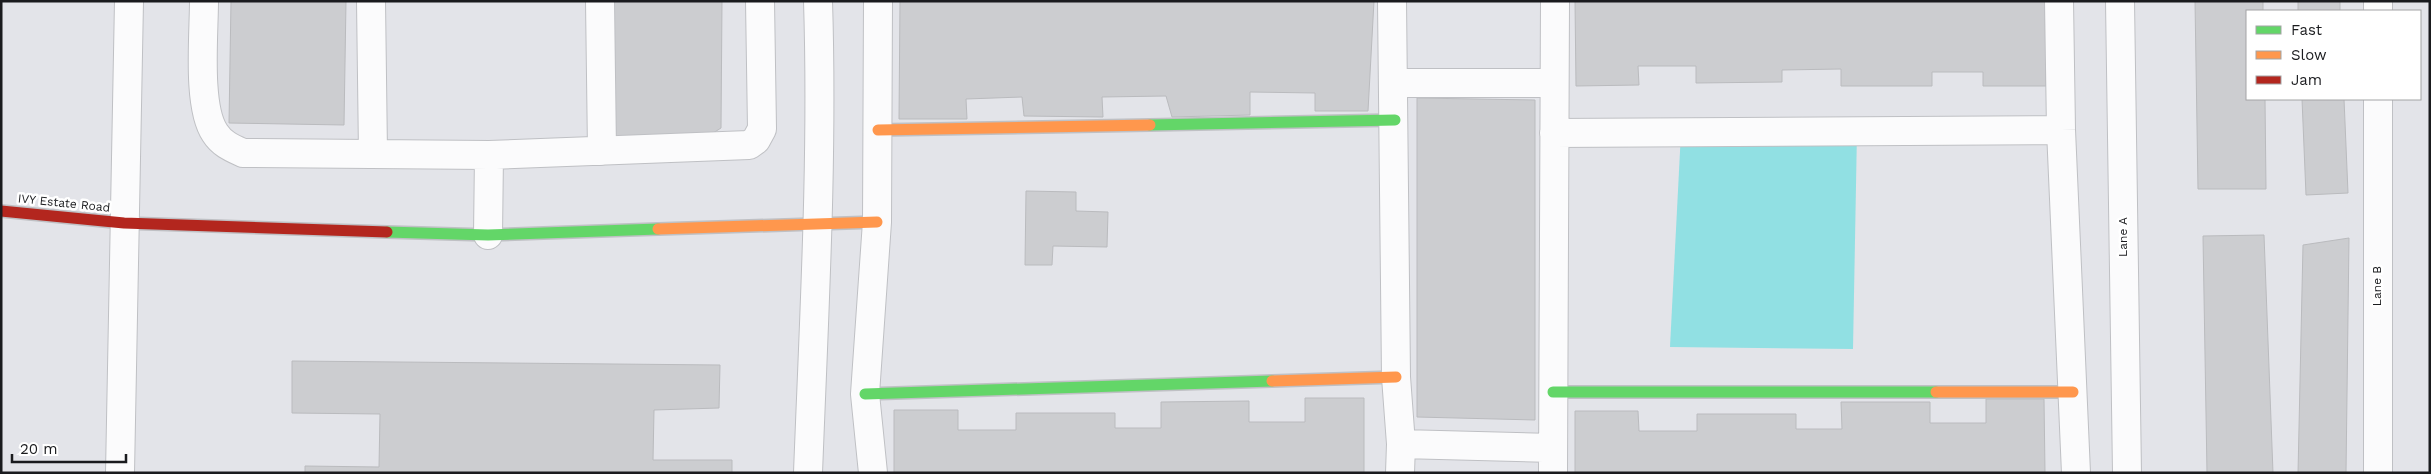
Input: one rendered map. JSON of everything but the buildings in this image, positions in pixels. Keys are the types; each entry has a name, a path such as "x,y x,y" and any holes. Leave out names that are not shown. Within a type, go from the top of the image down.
{"street":[{"path":"120,473 129,1"},
{"path":"204,1 204,88 207,112 214,132 226,145 243,153 489,156 749,145 756,140 762,129 760,1"},
{"path":"371,1 373,154"},
{"path":"600,1 602,151"},
{"path":"808,473 817,224 820,79 818,1"},
{"path":"873,473 865,394 877,222 878,1"},
{"path":"1392,1 1395,120 1396,377 1401,444 1400,473"},
{"path":"1401,444 1553,460 1554,1"},
{"path":"2060,1 2060,130 2076,473"},
{"name":"Lane A","path":"2120,1 2127,473"},
{"path":"1394,83 1554,83"},
{"name":"Lane B","path":"2378,100 2378,473"},
{"path":"878,130 1395,120"},
{"path":"1554,133 2060,130"},
{"path":"488,235 489,156"},
{"name":"IVY Estate Road","path":"1,210 124,223 488,235 877,222"},
{"path":"865,394 1396,377"},
{"path":"1554,392 2072,392"}],"water":[{"path":"1857,131 1853,349 1670,347 1681,132"}],"traffic: fast":[{"path":"1150,125 1395,120"},
{"path":"387,232 488,235 658,229"},
{"path":"865,394 1272,381"},
{"path":"1553,392 1936,392"}],"traffic: slow":[{"path":"878,130 1150,125"},
{"path":"658,229 877,222"},
{"path":"1272,381 1396,377"},
{"path":"1936,392 2073,392"}],"traffic: jam":[{"path":"1,211 124,223 387,232"}]}
